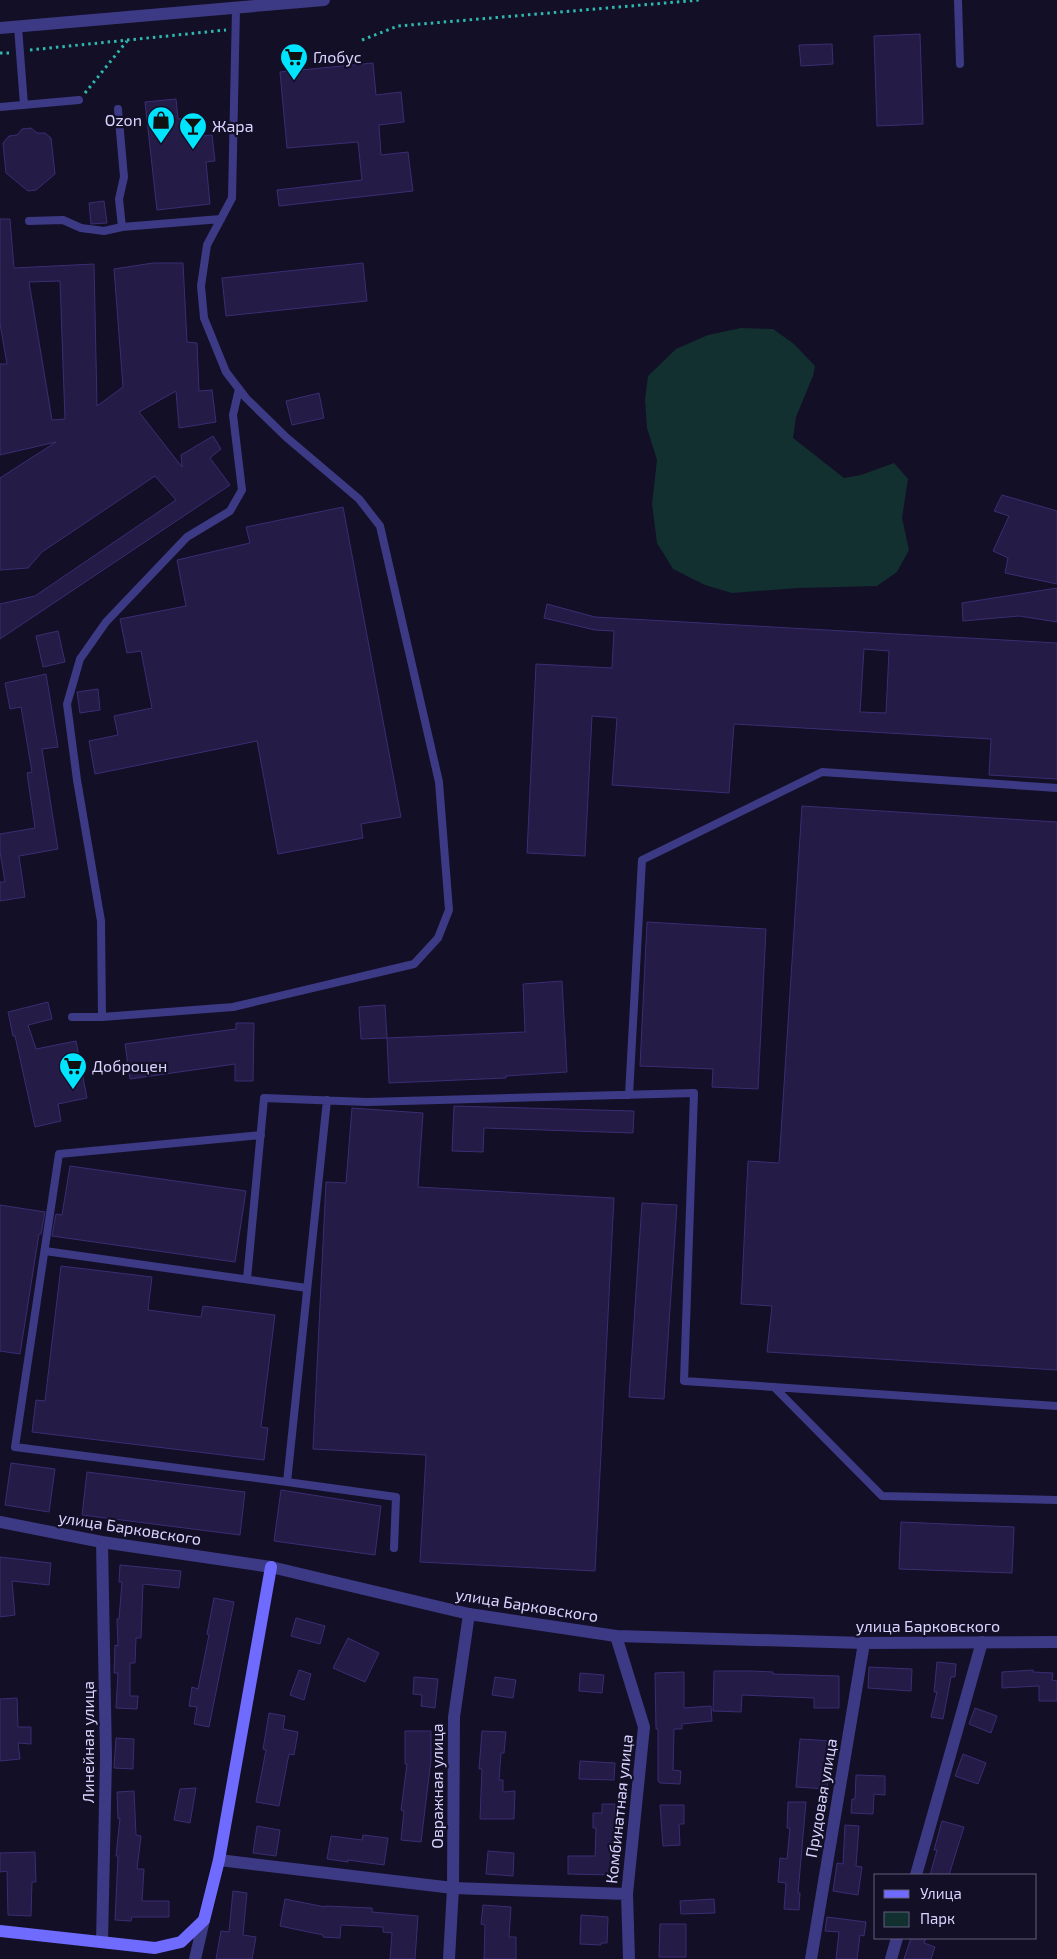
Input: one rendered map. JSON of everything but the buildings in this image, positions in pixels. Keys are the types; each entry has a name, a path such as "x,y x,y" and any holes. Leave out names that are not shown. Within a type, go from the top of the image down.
{"main road":[{"path":"0,1932 155,1948 181,1942 204,1920 219,1860 271,1567"}],"street":[{"path":"0,28 324,0"},
{"name":"улица Барковского","path":"0,1522 102,1542 271,1567 469,1614 616,1636 864,1643 1057,1642"},
{"name":"Линейная улица","path":"102,1542 106,1758 102,1942"},
{"name":"Овражная улица","path":"449,1959 453,1888 454,1717 469,1614"},
{"name":"Комбинатная улица","path":"616,1636 644,1727 627,1894 629,1959"},
{"path":"916,1874 982,1642"},
{"name":"Прудовая улица","path":"811,1959 864,1643"},
{"path":"219,1860 453,1888 627,1894"},
{"path":"194,1959 204,1920"},
{"path":"891,1959 897,1939"}],"lane":[{"path":"958,0 960,64"},
{"path":"72,1018 233,1007 414,964 438,938 449,910 439,782 380,526 359,499 286,437 246,398 226,372 204,318 201,286 207,245 232,198 236,8"},
{"path":"18,27 24,105"},
{"path":"0,108 79,100"},
{"path":"118,109 124,177 119,199 122,227"},
{"path":"29,221 64,220 81,228 104,231 122,227 221,218"},
{"path":"102,1017 101,921 77,780 67,704 80,659 106,622 187,538 230,511 242,490 233,415 239,389"},
{"path":"629,1095 642,860 822,772 1057,788"},
{"path":"247,1279 264,1098 367,1102 694,1093 684,1381 1057,1406"},
{"path":"288,1482 326,1100"},
{"path":"261,1135 59,1154 16,1448 396,1497 394,1548"},
{"path":"45,1251 307,1288"},
{"path":"774,1387 882,1496 1057,1500"}],"path":[{"path":"362,40 398,26 700,0"},
{"path":"0,54 236,29"},
{"path":"79,100 127,41"}],"green space":[{"path":"741,328 773,329 794,344 815,366 813,376 796,417 793,438 844,478 861,475 894,463 908,479 902,518 909,550 897,572 877,586 799,588 732,593 705,585 673,569 657,543 652,504 657,460 647,428 645,400 648,376 676,349 708,335"}],"place":[{"name":"Глобус","path":"294,81"},
{"name":"Ozon","path":"161,144"},
{"name":"Жара","path":"193,150"},
{"name":"Доброцен","path":"73,1090"}]}
